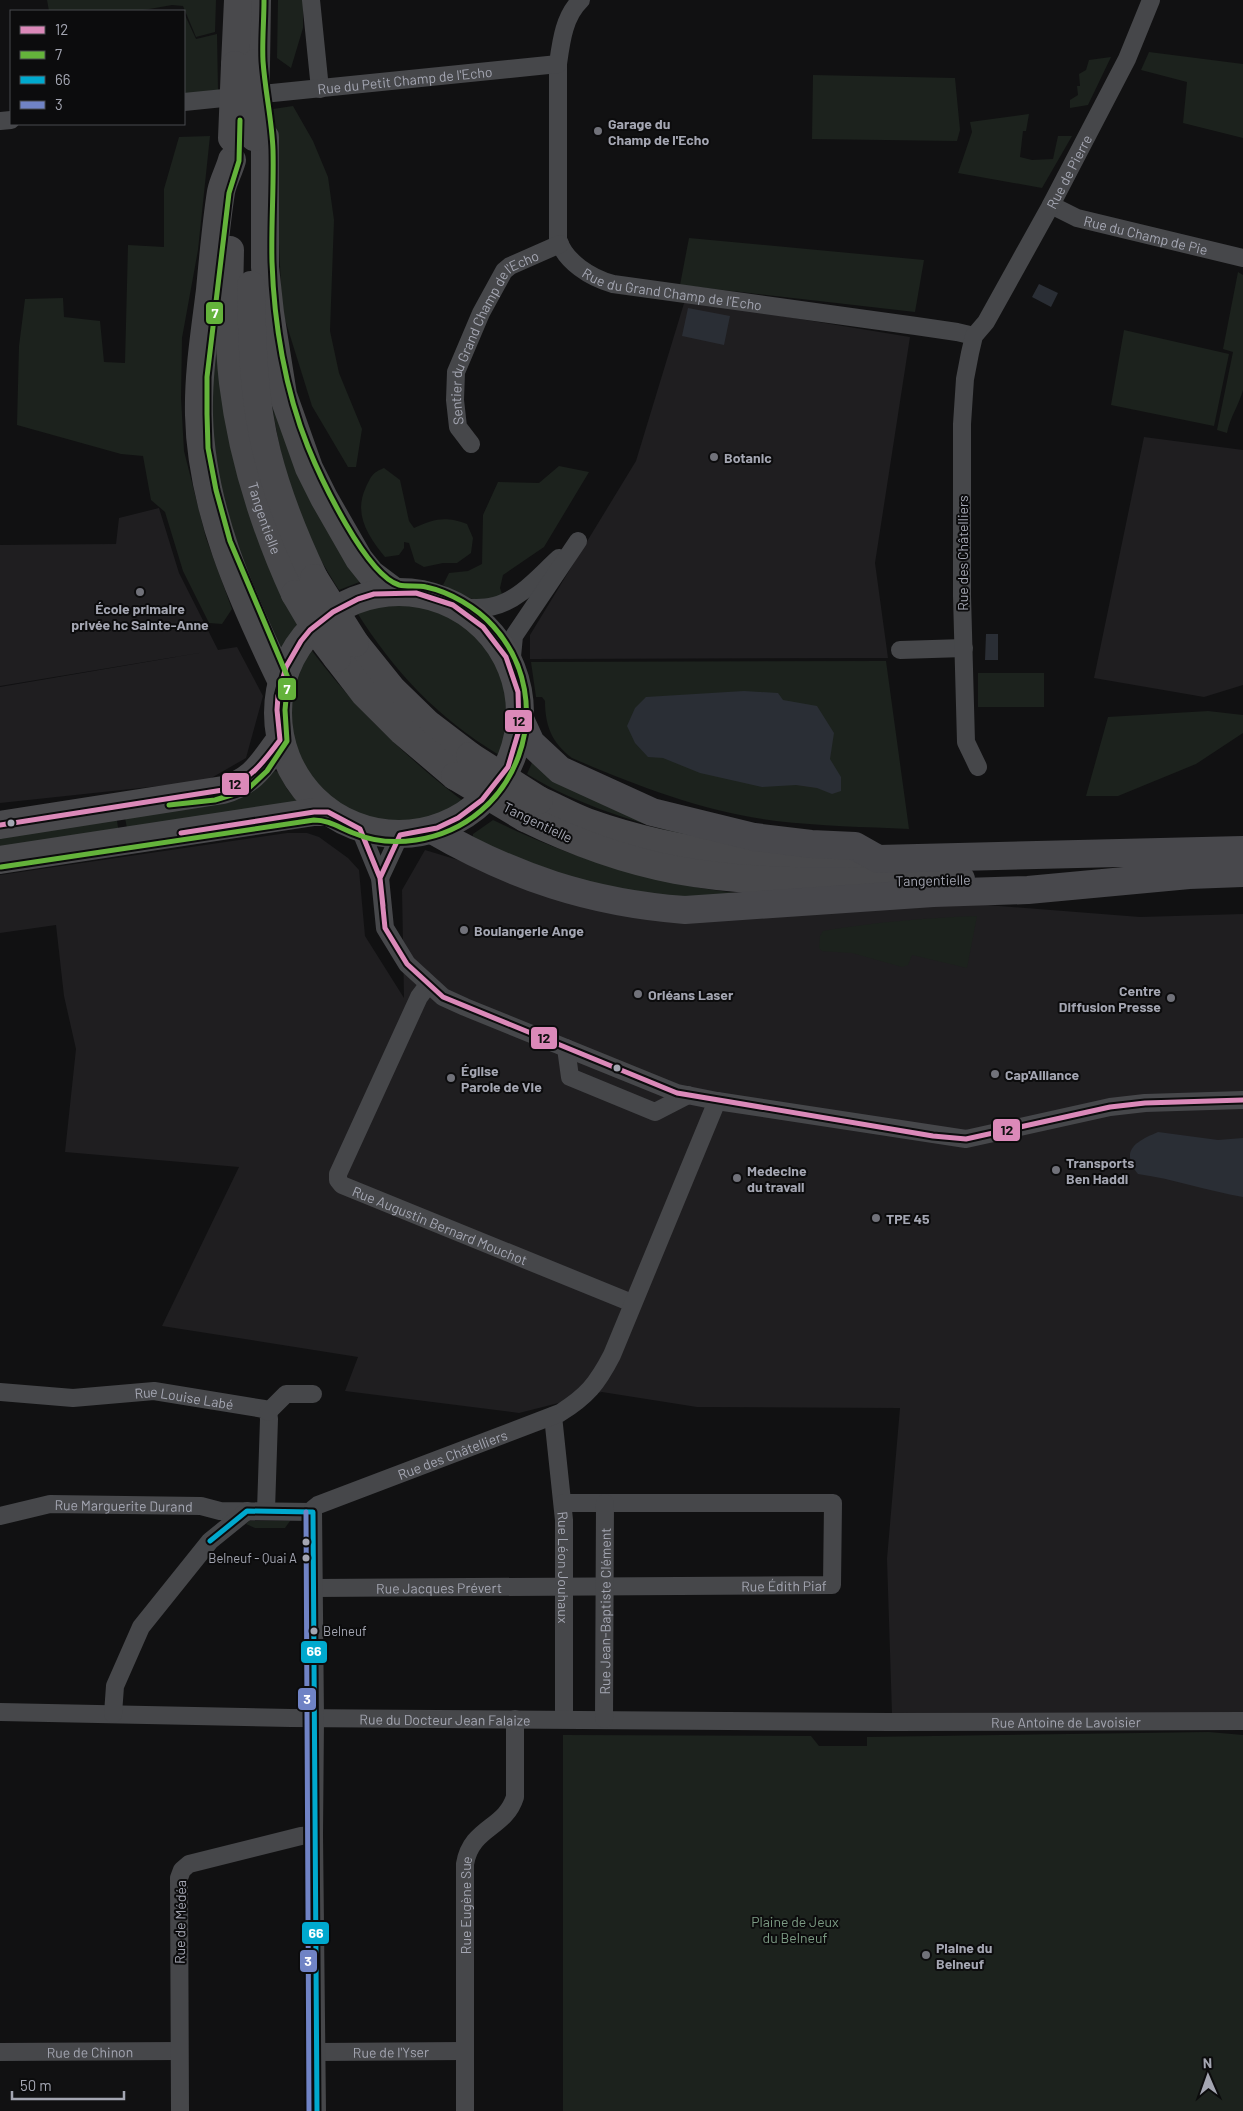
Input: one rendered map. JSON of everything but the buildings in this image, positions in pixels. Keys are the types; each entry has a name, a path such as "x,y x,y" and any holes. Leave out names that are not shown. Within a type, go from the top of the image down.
{"highway":[{"path":"520,719 531,743 560,770 652,812 754,837 811,844 854,846 878,859"},
{"path":"432,830 511,871 582,895 645,907 685,910 933,894 1028,890 1189,874"},
{"name":"Tangentielle","path":"878,859 1243,850"},
{"name":"Tangentielle","path":"1189,874 1243,872"}],"main road":[{"path":"238,0 246,64 246,143 266,266 270,314 283,395 309,468 324,498 359,559 372,574 394,592"},
{"path":"246,64 258,0"},
{"path":"246,143 222,191 205,330 199,414 208,492 222,543 281,680"},
{"name":"Tangentielle","path":"246,143 253,349 258,402 267,451 278,492 294,536 318,633 346,650 364,693 402,731 532,809 553,832 592,847 675,870 728,878 830,882 1189,874"},
{"path":"394,592 417,593 439,598 459,607 481,623 498,643 511,667 519,692 520,719 513,756 494,789 466,814 432,830 400,835 360,828 328,812 306,792 290,768 280,740 277,710 281,680 297,646 323,618 357,599 374,594 394,592"},
{"path":"0,825 223,790 241,784 254,775 280,740"},
{"name":"Tangentielle","path":"532,809 586,822 663,845 728,856 822,861 878,859"},
{"path":"0,860 314,812 328,812"}],"street":[{"path":"311,0 320,90"},
{"path":"560,244 557,224 558,64 562,36 568,18 581,0"},
{"name":"Rue de Pierre","path":"974,336 986,322 1051,205 1127,58 1151,0"},
{"name":"Rue du Petit Champ de l'Echo","path":"185,102 320,90 558,64"},
{"name":"Rue du Champ de Pie","path":"1051,205 1077,218 1243,258"},
{"name":"Rue du Grand Champ de l'Echo","path":"560,244 568,256 583,270 604,282 933,328 974,336"},
{"name":"Sentier du Grand Champ de l'Echo","path":"471,444 458,427 455,400 456,372 481,312 504,271 510,266 560,244"},
{"name":"Rue des Châtelliers","path":"974,336 965,379 962,424 964,648 966,742 978,767"},
{"path":"459,607 480,608 494,606 514,597 578,541 529,611 514,636 511,667"},
{"path":"900,650 964,648"},
{"path":"360,828 380,878 385,928 406,964 428,985 453,1001 677,1092 717,1101 966,1140 1110,1107 1145,1103 1243,1100"},
{"path":"380,878 400,835"},
{"name":"Rue Augustin Bernard Mouchot","path":"428,985 418,997 338,1174 338,1180 342,1185 632,1303"},
{"path":"566,1048 570,1077 655,1112 688,1095"},
{"name":"Rue des Châtelliers","path":"313,1512 314,1507 318,1505 553,1416 577,1403 600,1379 717,1101"},
{"name":"Rue Louise Labé","path":"0,1392 73,1398 154,1391 260,1408 268,1412"},
{"path":"266,1510 268,1412 286,1394 313,1394"},
{"name":"Rue Léon Jouhaux","path":"553,1416 563,1503 564,1719"},
{"name":"Rue Édith Piaf","path":"563,1503 833,1503 832,1585 564,1588"},
{"name":"Rue Jean-Baptiste Clément","path":"604,1719 605,1503"},
{"name":"Rue Marguerite Durand","path":"0,1516 50,1504 200,1506 220,1511 247,1511"},
{"path":"113,1714 115,1686 141,1627 210,1541 247,1511 313,1512 317,2111"},
{"name":"Rue Jacques Prévert","path":"314,1588 564,1588"},
{"name":"Rue du Docteur Jean Falaize","path":"0,1712 315,1718 890,1722"},
{"name":"Rue Eugène Sue","path":"465,2111 465,1864 467,1850 473,1842 506,1814 512,1806 515,1797 515,1719"},
{"name":"Rue Antoine de Lavoisier","path":"890,1722 1243,1721"},
{"name":"Rue de Médéa","path":"180,2111 179,1878 182,1870 189,1864 301,1836 314,1835"},
{"name":"Rue de Chinon","path":"0,2052 179,2051"},
{"name":"Rue de l'Yser","path":"317,2052 465,2051"}],"shaded area":[{"path":"1039,284 1058,293 1051,307 1032,297"},
{"path":"685,300 910,337 875,563 888,658 530,659 530,635 636,461"},
{"path":"688,308 730,316 724,345 682,336"},
{"path":"1144,437 1243,450 1243,685 1204,697 1094,678"},
{"path":"159,508 179,573 218,650 237,647 263,696 246,758 206,781 0,803 0,687 205,652 0,686 0,545 116,544 119,518"},
{"path":"986,634 998,634 998,660 985,660"},
{"path":"744,691 778,693 783,700 817,706 834,733 830,759 841,777 841,791 832,794 817,788 796,785 762,787 700,773 663,758 648,757 635,743 627,726 635,708 646,697"},
{"path":"287,833 307,833 319,837 348,858 359,870 365,936 404,998 402,890 425,850 458,860 573,902 949,902 1140,917 1243,914 1243,1714 892,1714 887,1559 900,1408 697,1407 602,1392 519,1413 345,1391 358,1357 162,1326 239,1167 65,1152 76,1049 64,996 56,925 0,933 0,875"},
{"path":"1158,1132 1218,1140 1243,1138 1243,1197 1138,1174 1130,1159 1130,1153 1137,1143"}],"green space":[{"path":"47,0 216,0 215,32 196,37 183,6 172,5 144,10 49,10"},
{"path":"278,0 303,0 303,28 291,68 277,58"},
{"path":"185,15 196,39 217,34 218,90 185,95"},
{"path":"1149,52 1243,64 1243,138 1183,123 1187,82 1141,70"},
{"path":"1111,57 1088,105 1070,108 1070,100 1078,95 1077,86 1080,86 1079,74 1086,70 1089,60"},
{"path":"813,75 955,78 960,130 957,141 812,139"},
{"path":"293,106 313,141 328,177 334,220 330,331 339,373 362,429 356,467 348,467 312,406 282,310 273,109"},
{"path":"1029,114 1026,131 1023,131 1020,157 1032,160 1053,159 1058,136 1072,136 1042,188 958,173 972,132 970,122"},
{"path":"210,136 198,250 182,338 181,398 184,451 206,538 232,609 222,624 209,623 183,571 165,512 151,500 143,456 121,454 17,425 19,346 25,299 63,298 64,317 100,321 104,362 125,363 128,245 164,247 164,189 179,137"},
{"path":"689,238 924,260 915,312 680,285"},
{"path":"1238,272 1243,275 1243,390 1227,433 1217,430 1233,352 1223,349"},
{"path":"1124,330 1229,354 1214,426 1111,405"},
{"path":"219,333 300,627 279,655 217,495 207,369"},
{"path":"266,364 362,581 339,590 312,544 293,496 278,440"},
{"path":"559,466 589,472 544,547 503,575 500,588 503,597 495,600 479,600 465,596 443,585 449,573 468,571 482,564 483,515 498,482 539,483"},
{"path":"384,468 400,480 409,521 414,528 428,522 446,519 467,524 473,538 471,553 457,563 443,563 424,567 415,562 409,543 404,542 404,548 399,555 385,557 368,533 364,524 361,506 362,497 371,477"},
{"path":"398,603 429,608 455,620 470,631 493,659 501,675 508,711 507,730 499,755 456,725 419,692 386,654 356,611 376,605"},
{"path":"309,647 344,690 380,729 420,766 463,801 424,819 407,822 380,821 362,816 345,808 316,785 304,771 295,754 289,737 287,722 288,699 292,678 297,665"},
{"path":"886,661 909,829 809,824 749,817 671,797 572,758 559,746 548,726 545,701 542,697 536,697 531,662"},
{"path":"978,673 1044,673 1044,707 978,707"},
{"path":"1208,711 1243,715 1243,733 1196,764 1118,796 1086,796 1108,717"},
{"path":"534,758 695,838 608,812 546,785 527,774"},
{"path":"275,771 278,772 287,789 299,803 128,833 124,813"},
{"path":"116,814 119,834 0,852 0,832"},
{"path":"493,820 559,849 628,872 699,888 771,896 620,897 472,840 473,834"},
{"path":"977,916 967,968 912,955 908,965 902,967 852,953 822,951 819,948 820,936 823,931 900,921"},
{"path":"249,1521 290,1521 285,1528 255,1528 246,1524"},
{"name":"Plaine du Belneuf","path":"1209,1732 1243,1735 1243,2111 563,2111 563,1735 811,1736 819,1746 867,1746 867,1737"}],"transit line":[{"name":"7","path":"1,867 314,820 330,823 363,837 378,840 393,842 416,840 451,830 481,811 503,786 519,756 526,723 524,689 514,656 487,619 471,607 435,589 423,586 399,585 386,578 373,564 359,545 334,502 314,462 300,425 287,380 275,309 272,248 273,150 263,61 264,0"},
{"name":"7","path":"169,805 215,800 249,788 267,771 287,741 285,710 288,678 230,541 216,490 208,448 207,377 229,193 239,161 240,120"},
{"name":"12","path":"0,825 223,790 233,786 255,770 280,740 277,710 278,696 286,667 301,641 310,630 333,612 358,599 374,594 416,593 453,605 483,627 506,657 518,692 519,730 508,767 482,800 458,818 437,828 400,835 380,878 385,928 407,964 443,997 677,1093 933,1136 966,1139 1110,1107 1145,1103 1243,1100"},
{"name":"12","path":"181,833 314,812 328,812 360,829 380,878 383,906"},
{"name":"66","path":"210,1541 247,1511 313,1512 317,2111"},
{"name":"3","path":"306,1512 309,2111"}],"place":[{"name":"Garage du Champ de l'Echo","path":"598,131"},
{"name":"Botanic","path":"714,457"},
{"name":"École primaire privée hc Sainte-Anne","path":"140,592"},
{"name":"Boulangerie Ange","path":"464,930"},
{"name":"Orléans Laser","path":"638,994"},
{"name":"Centre Diffusion Presse","path":"1171,998"},
{"name":"Cap'Alliance","path":"995,1074"},
{"name":"Église Parole de Vie","path":"451,1078"},
{"name":"Transports Ben Haddi","path":"1056,1170"},
{"name":"Medecine du travail","path":"737,1178"},
{"name":"TPE 45","path":"876,1218"},
{"name":"Belneuf - Quai A","path":"306,1558"},
{"name":"Belneuf","path":"314,1631"},
{"name":"Plaine du Belneuf","path":"926,1955"}],"park label":[{"name":"Plaine de Jeux du Belneuf","path":"795,1929"}]}
